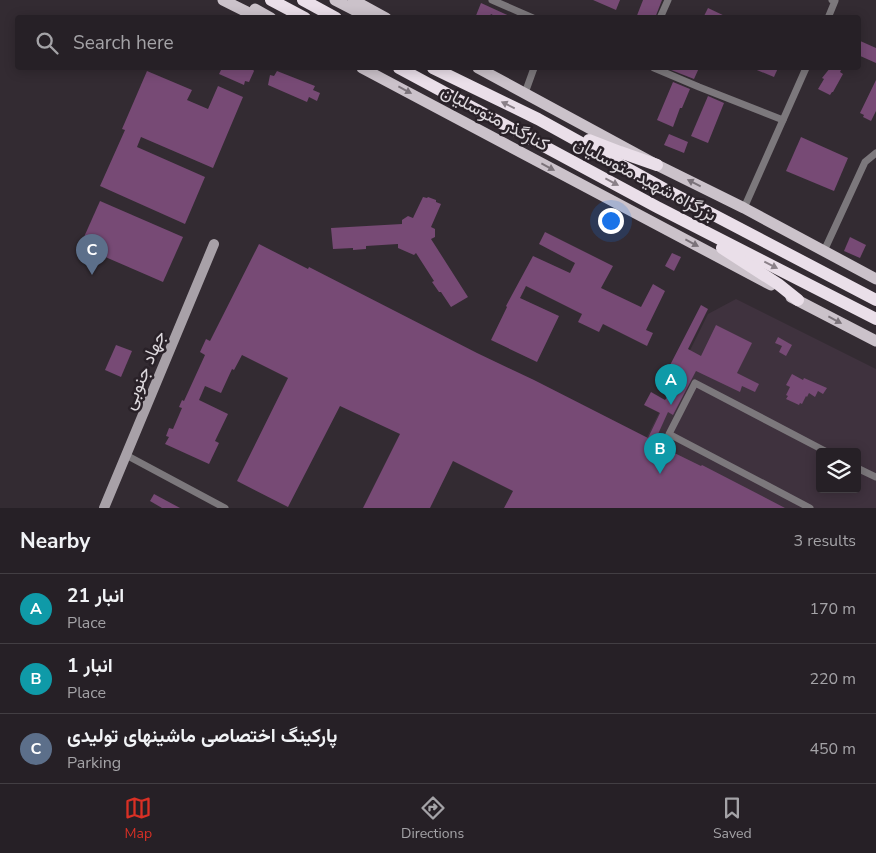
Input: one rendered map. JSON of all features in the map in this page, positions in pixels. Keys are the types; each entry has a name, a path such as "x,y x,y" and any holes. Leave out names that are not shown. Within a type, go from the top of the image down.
{"highway":[{"path":"271,0 299,15"},
{"path":"303,0 330,15"},
{"name":"بزرگراه شهید متوسلیان","path":"404,70 657,206 876,319"},
{"name":"بزرگراه شهید متوسلیان","path":"437,70 538,119 668,191 876,300"},
{"path":"538,119 657,165"},
{"path":"657,206 778,284 798,300"}],"main road":[{"path":"223,0 253,15"},
{"path":"238,0 266,15"},
{"path":"335,0 364,15"},
{"path":"353,0 380,15"},
{"name":"کنارگذر متوسلیان","path":"366,70 876,341"},
{"name":"کنارگذر متوسلیان","path":"482,70 657,165 744,208 876,279"}],"street":[{"path":"492,0 526,15"},
{"path":"661,15 668,0"},
{"path":"829,15 835,1 832,0"},
{"path":"525,93 533,70"},
{"path":"659,70 783,120"},
{"path":"744,208 805,70"},
{"path":"824,251 865,162 876,153"},
{"name":"جهاد جنوبی","path":"104,508 214,244"},
{"path":"810,508 669,434 696,383 819,448"},
{"path":"126,455 225,508"},
{"path":"861,470 876,477"}],"shaded area":[{"path":"736,299 876,369 876,508 674,508 624,483 708,314"}],"building":[{"path":"593,0 620,0 616,10"},
{"path":"643,0 662,0 656,15 637,15"},
{"path":"481,3 507,15 491,14 476,15"},
{"path":"708,8 723,15 704,15"},
{"path":"861,41 876,48 876,63 861,56"},
{"path":"221,70 254,71 249,82 245,81 244,85 219,74"},
{"path":"671,70 698,70 694,79"},
{"path":"757,70 777,70 774,77"},
{"path":"828,70 841,70 840,72 843,74 830,95 818,89 824,79 822,78"},
{"path":"147,71 192,90 187,100 208,109 218,86 243,97 213,168 141,137 137,147 205,177 185,224 100,186 125,130 122,129"},
{"path":"277,71 315,86 313,90 320,93 317,101 309,97 307,102 268,85 270,75 274,76"},
{"path":"876,80 876,111 871,121 860,113"},
{"path":"673,82 690,89 673,127 657,120"},
{"path":"708,96 724,103 708,143 691,136"},
{"path":"669,134 688,142 684,153 664,145"},
{"path":"801,137 848,158 834,191 786,171"},
{"path":"423,197 436,200 436,202 441,204 431,227 435,229 435,237 431,239 468,297 451,307 432,282 434,281 416,253 414,255 398,248 398,244 366,246 366,249 353,250 353,248 333,249 331,228 402,224 402,220 408,216 413,218"},
{"path":"100,201 183,237 163,282 80,246"},
{"path":"545,232 613,266 601,288 641,307 653,284 665,291 646,330 653,333 647,346 603,324 599,332 578,322 582,314 526,286 520,298 559,316 537,362 491,340 506,306 533,256 570,273 575,263 539,244"},
{"path":"850,237 866,245 860,258 844,251"},
{"path":"259,244 308,269 309,267 648,438 660,413 644,405 651,392 665,400 669,395 678,376 667,371 701,305 708,309 688,349 701,356 716,325 752,343 737,373 759,384 755,392 742,386 740,392 696,371 673,415 668,412 654,443 702,465 785,508 504,508 513,491 453,461 430,508 363,508 400,434 340,406 288,507 237,481 288,378 242,355 234,370 232,369 221,393 205,386 199,400 228,414 215,441 219,443 209,464 165,444 169,437 166,436 169,428 173,429 182,408 179,407 182,400 184,401 205,355 200,352 206,339 210,341"},
{"path":"672,253 681,257 674,271 665,266"},
{"path":"778,337 792,345 786,356 779,352 782,346 775,343"},
{"path":"116,345 132,351 121,377 105,370"},
{"path":"792,374 827,388 823,394 818,391 815,397 809,393 802,404 800,403 799,405 786,399 790,387 786,385"},
{"path":"154,494 180,508 162,508 150,501"}],"place":[{"name":"پارکینگ اختصاصی ماشینهای تولیدی","path":"92,275"},
{"name":"انبار 21","path":"671,405"},
{"name":"انبار 1","path":"660,474"}]}
